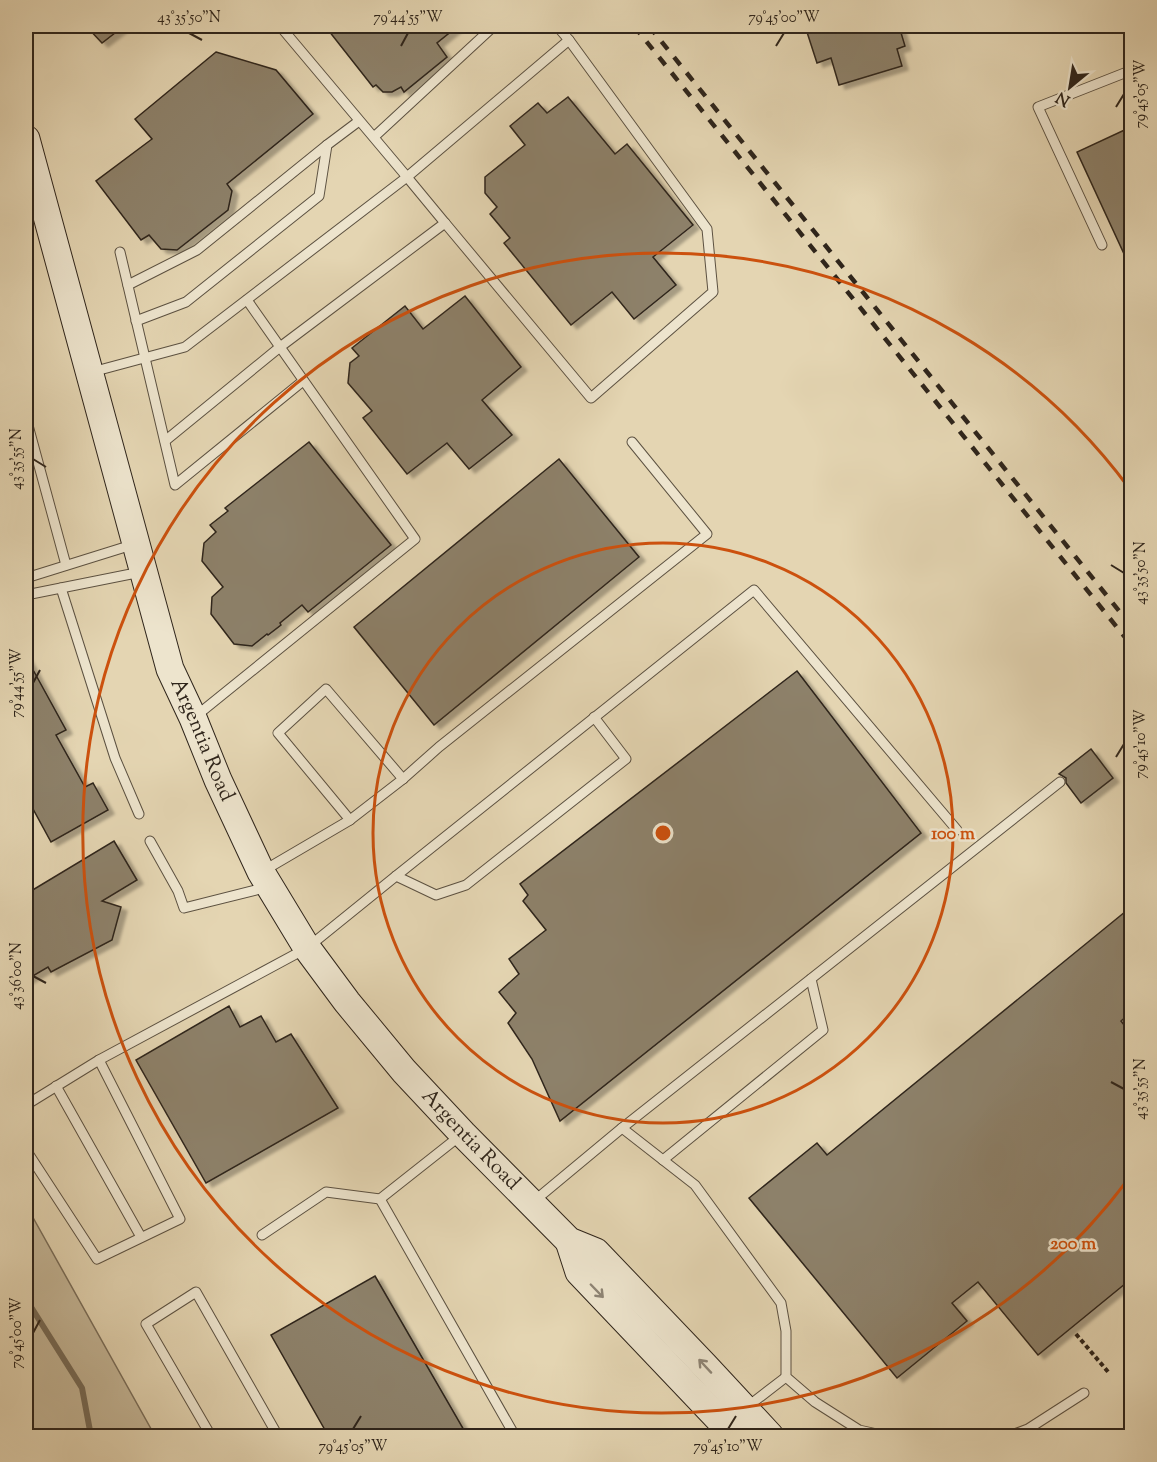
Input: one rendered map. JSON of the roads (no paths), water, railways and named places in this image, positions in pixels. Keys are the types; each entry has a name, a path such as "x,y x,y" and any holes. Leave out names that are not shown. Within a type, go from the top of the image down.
{"street":[{"name":"Argentia Road","path":"26,139 36,186 90,373 170,669 218,780 266,879 307,948 347,1002 404,1071 569,1241 596,1252 770,1437"},
{"name":"Argentia Road","path":"569,1241 579,1272 735,1437"}],"lane":[{"path":"280,26 591,398 713,292 707,229 557,26"},
{"path":"374,137 494,26"},
{"path":"90,373 185,347 406,177 569,40"},
{"path":"1102,244 1038,107 1131,70"},
{"path":"128,285 197,250 359,121"},
{"path":"136,321 186,302 319,196 327,145"},
{"path":"165,441 280,347 445,223"},
{"path":"120,252 175,485 303,381"},
{"path":"193,718 415,539 247,300"},
{"path":"26,418 66,566"},
{"path":"150,841 178,891 184,908 266,879 350,820 403,779 439,747 707,534 632,442"},
{"path":"26,578 135,544"},
{"path":"26,595 144,571"},
{"path":"61,588 115,758 139,814"},
{"path":"26,1105 99,1060 307,948 754,590 957,830"},
{"path":"350,820 278,733 326,689 403,779"},
{"path":"396,876 436,895 466,885 626,759 594,717"},
{"path":"531,1203 622,1128 1060,782"},
{"path":"663,1160 823,1030 811,978"},
{"path":"26,1150 97,1259 180,1219 99,1060"},
{"path":"56,1086 141,1238"},
{"path":"622,1128 695,1185 781,1303 786,1331 786,1377 815,1402 859,1430 886,1437"},
{"path":"262,1235 326,1192 380,1200 463,1134"},
{"path":"380,1200 515,1437"},
{"path":"211,1437 146,1324 196,1292 278,1437"},
{"path":"744,1409 786,1377"},
{"path":"1009,1437 1028,1429 1084,1394"}],"waterway":[{"path":"26,1299 82,1388 91,1436"}],"railway":[{"path":"634,26 1132,646"},
{"path":"649,26 1132,627"}]}
